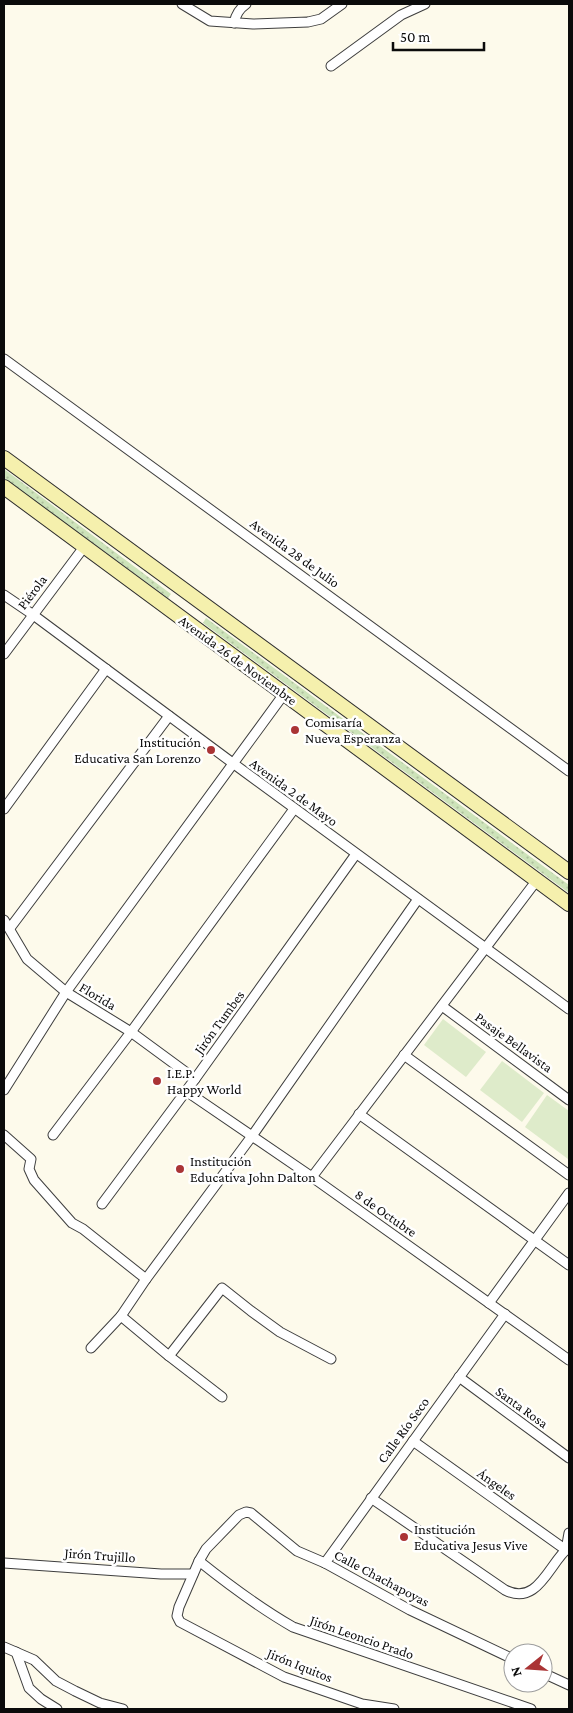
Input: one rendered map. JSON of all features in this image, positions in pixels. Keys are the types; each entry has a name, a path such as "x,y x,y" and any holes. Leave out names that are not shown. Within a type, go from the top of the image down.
{"main road":[{"name":"Avenida 26 de Noviembre","path":"4,458 569,872"},
{"name":"Avenida 26 de Noviembre","path":"4,487 569,904"},
{"path":"177,616 190,596"}],"street":[{"path":"182,4 210,21 234,23 308,22 321,19 342,4"},
{"path":"234,23 236,15 246,4"},
{"path":"331,66 401,15 425,4"},
{"name":"Avenida 28 de Julio","path":"4,359 569,771"},
{"name":"Piérola","path":"4,654 84,546"},
{"name":"Avenida 2 de Mayo","path":"4,595 569,1009"},
{"path":"4,809 106,669"},
{"path":"4,1090 66,992 284,694"},
{"path":"10,928 169,716"},
{"path":"52,1135 131,1032 294,809"},
{"name":"Jirón Tumbes","path":"102,1204 195,1079 356,854"},
{"path":"312,1178 537,880"},
{"path":"92,1348 121,1316 146,1279 252,1136 418,899"},
{"name":"Florida","path":"4,920 27,959 66,992 131,1032 195,1079"},
{"name":"Pasaje Bellavista","path":"442,1006 569,1100"},
{"path":"404,1055 569,1175"},
{"name":"8 de Octubre","path":"186,1091 569,1360"},
{"path":"360,1114 569,1265"},
{"path":"4,1136 31,1159 29,1169 34,1180 72,1223 84,1229 146,1279"},
{"path":"489,1303 569,1193"},
{"path":"169,1356 222,1288 280,1332 331,1359"},
{"name":"Calle Río Seco","path":"324,1563 504,1314"},
{"path":"121,1316 222,1397"},
{"name":"Santa Rosa","path":"459,1377 569,1458"},
{"name":"Ángeles","path":"413,1441 568,1548"},
{"path":"371,1498 505,1590 515,1594 529,1592 538,1586 568,1548 569,1533"},
{"name":"Calle Chachapoyas","path":"199,1561 206,1549 239,1515 246,1512 251,1513 258,1516 297,1551 324,1563 410,1610 503,1654"},
{"path":"194,1574 199,1561"},
{"name":"Jirón Leoncio Prado","path":"199,1561 250,1599 293,1627 531,1709"},
{"name":"Jirón Trujillo","path":"4,1563 161,1574 194,1574"},
{"name":"Jirón Iquitos","path":"194,1574 179,1607 178,1616 180,1622 284,1677 362,1704 394,1709"},
{"path":"4,1647 34,1660 56,1681 75,1691 100,1703 123,1709"},
{"path":"16,1652 29,1688 57,1709"},
{"path":"553,1678 569,1685"}],"green space":[{"path":"4,469 171,594 168,598 4,478"},
{"path":"206,618 569,885 569,893 203,623"},
{"path":"443,1019 486,1052 466,1077 424,1045"},
{"path":"502,1061 544,1093 522,1122 480,1090"},
{"path":"547,1095 569,1111 568,1159 525,1127"}],"place":[{"name":"Comisaría Nueva Esperanza","path":"295,730"},
{"name":"Institución Educativa San Lorenzo","path":"211,750"},
{"name":"I.E.P. Happy World","path":"157,1081"},
{"name":"Institución Educativa John Dalton","path":"180,1169"},
{"name":"Institución Educativa Jesus Vive","path":"404,1537"}]}
